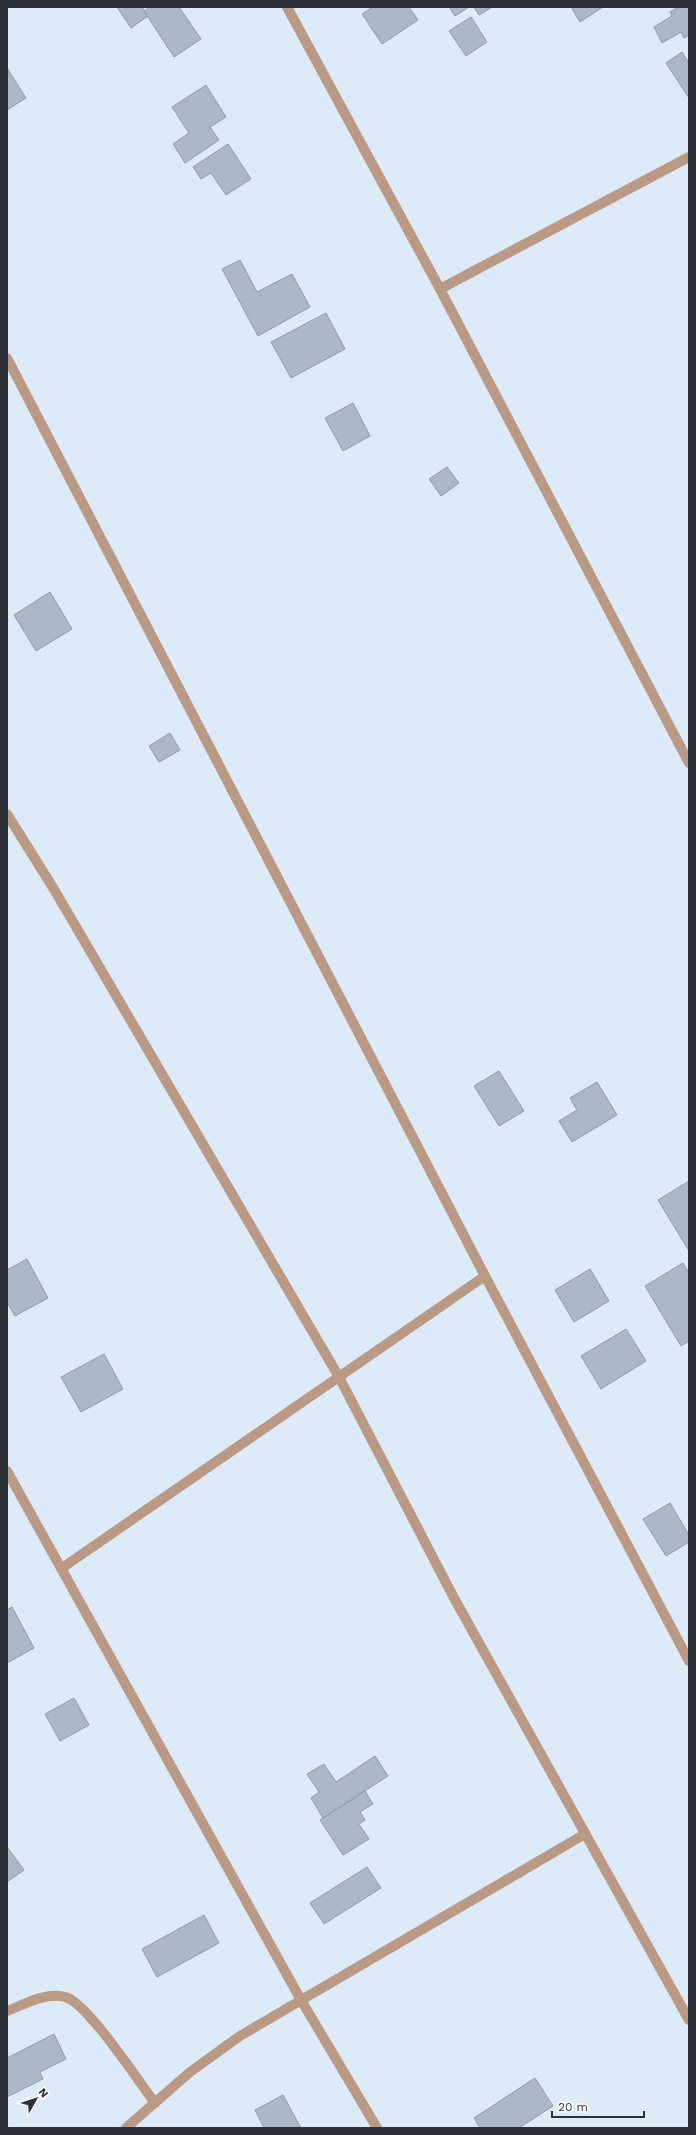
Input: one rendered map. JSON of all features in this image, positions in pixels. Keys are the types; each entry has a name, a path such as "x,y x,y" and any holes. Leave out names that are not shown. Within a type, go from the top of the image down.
{"street":[{"path":"287,7 440,289 689,763"},
{"path":"440,289 689,157"},
{"path":"7,358 484,1276 689,1661"},
{"path":"7,814 55,891 339,1377 454,1598 689,2020"},
{"path":"62,1568 484,1276"},
{"path":"7,1472 62,1568 301,2000 377,2128"},
{"path":"126,2128 190,2072 240,2036 585,1834"},
{"path":"7,2011 42,1997 66,1997 90,2015 155,2103"}],"building":[{"path":"117,7 142,7 148,16 131,28"},
{"path":"150,7 179,7 201,39 174,57 144,11"},
{"path":"373,7 409,7 418,20 382,44 362,14"},
{"path":"449,7 469,7 455,16"},
{"path":"474,7 492,7 479,15"},
{"path":"571,7 603,7 580,22"},
{"path":"678,7 689,7 689,35 684,38 681,32 662,43 654,27 672,16 670,12"},
{"path":"471,17 487,42 466,56 449,31"},
{"path":"682,52 689,63 689,98 666,63"},
{"path":"7,68 26,98 7,110"},
{"path":"206,85 226,117 210,127 219,140 185,163 173,144 189,133 172,107"},
{"path":"228,144 251,179 226,195 211,173 201,179 193,167"},
{"path":"240,260 257,292 292,274 310,307 258,336 222,269"},
{"path":"326,313 345,349 291,378 271,342"},
{"path":"353,403 370,436 343,451 325,418"},
{"path":"447,467 459,483 441,496 429,479"},
{"path":"50,592 72,629 36,651 14,615"},
{"path":"170,733 180,750 159,762 149,746"},
{"path":"499,1071 524,1111 499,1126 474,1086"},
{"path":"597,1082 617,1115 572,1142 559,1121 577,1110 570,1098"},
{"path":"689,1181 689,1251 658,1200"},
{"path":"27,1259 48,1298 15,1316 7,1302 7,1270"},
{"path":"683,1263 689,1273 689,1341 681,1346 645,1286"},
{"path":"590,1269 609,1301 574,1322 555,1290"},
{"path":"626,1329 646,1361 601,1389 581,1356"},
{"path":"104,1354 123,1389 81,1412 61,1377"},
{"path":"670,1503 689,1535 689,1542 666,1556 643,1519"},
{"path":"12,1607 34,1648 7,1663 7,1610"},
{"path":"74,1698 89,1725 60,1741 45,1714"},
{"path":"375,1756 388,1776 323,1818 311,1798 319,1792 307,1774 324,1764 336,1782"},
{"path":"365,1791 373,1804 360,1812 365,1820 359,1824 369,1839 343,1855 320,1820"},
{"path":"7,1847 24,1870 7,1882"},
{"path":"367,1867 381,1888 324,1924 310,1903"},
{"path":"204,1915 219,1943 157,1977 142,1949"},
{"path":"54,2034 66,2059 40,2072 43,2079 7,2097 7,2058"},
{"path":"535,2078 553,2106 519,2128 480,2128 474,2118"},
{"path":"283,2095 301,2128 264,2128 255,2110"}]}
